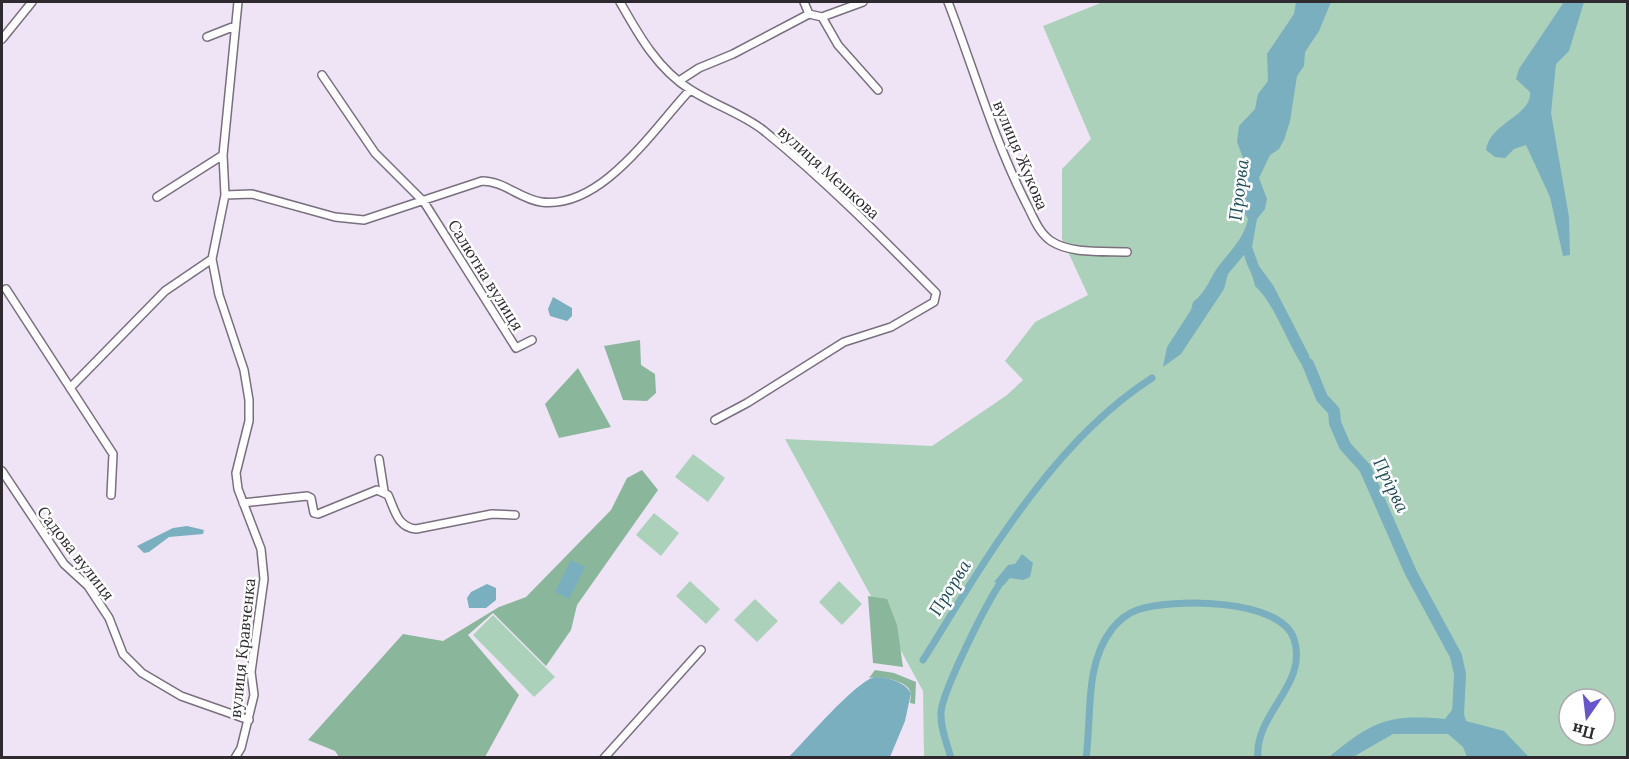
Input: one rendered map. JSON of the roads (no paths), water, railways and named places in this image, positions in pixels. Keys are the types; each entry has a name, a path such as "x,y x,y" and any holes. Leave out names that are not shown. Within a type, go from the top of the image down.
{"street":[{"path":"2,39 32,2"},
{"name":"вулиця Кравченка","path":"235,758 241,748 254,695 251,672 264,565 261,549 243,503 236,473 249,420 249,400 244,370 219,295 212,259 225,195 223,155 238,2"},
{"name":"вулиця Мешкова","path":"620,2 641,39 668,73 690,90 760,128 823,181 936,293 934,302 899,322 844,342 747,403 715,420"},
{"path":"804,2 809,14"},
{"path":"679,81 699,68 733,54 809,14 822,17 863,2"},
{"name":"вулиця Жукова","path":"948,2 988,115 1016,183 1041,233 1058,245 1074,249 1127,252"},
{"path":"822,17 838,45 878,90"},
{"path":"207,37 235,26"},
{"name":"Салютна вулиця","path":"322,75 375,153 424,202 516,348 532,340"},
{"path":"225,195 252,194 349,220 380,217 482,181 492,181 526,198 550,202 572,200 620,168 690,90"},
{"path":"157,197 223,155"},
{"path":"70,388 165,291 212,259"},
{"path":"6,289 113,454 111,495"},
{"path":"379,459 384,491 401,524 408,528 492,514 515,515"},
{"name":"Садова вулиця","path":"2,471 64,564 88,585 109,618 123,654 142,673 182,696 249,720"},
{"path":"243,503 307,496 311,498 314,513 318,514 377,490 384,491"},
{"path":"604,758 701,650"}],"water":[{"path":"1296,2 1331,2 1319,31 1305,52 1304,66 1297,76 1290,121 1284,140 1279,149 1270,155 1259,178 1267,199 1265,209 1257,219 1252,247 1259,266 1273,285 1309,355 1314,377 1300,361 1272,308 1255,286 1244,255 1228,274 1224,289 1181,354 1163,367 1167,347 1191,310 1193,302 1202,294 1217,268 1244,232 1248,219 1240,206 1247,168 1237,142 1239,126 1255,109 1258,94 1268,81 1267,54 1294,14"},
{"path":"1564,2 1584,2 1569,51 1556,64 1551,113 1569,217 1570,255 1563,256 1550,197 1526,145 1514,149 1505,158 1495,157 1486,150 1495,132 1518,114 1529,100 1530,92 1516,79 1519,69"},
{"path":"553,297 572,308 572,316 567,321 550,316 548,309"},
{"path":"187,526 204,530 203,534 169,537 149,552 144,553 137,546 173,528"},
{"path":"1022,554 1033,563 1030,577 1023,580 1010,578 1004,585 994,582 1008,565 1015,564"},
{"path":"571,560 585,567 569,599 555,592"},
{"path":"487,584 496,588 496,600 486,608 469,608 467,598 471,592"},
{"path":"875,677 900,683 911,693 905,721 890,757 789,757 844,699"},
{"path":"1460,699 1466,721 1504,731 1529,757 1467,757 1463,747 1448,734 1393,734 1353,757 1329,757 1358,735 1382,723 1409,718 1445,719"}],"waterway":[{"name":"Прірва","path":"1308,364 1322,398 1334,411 1335,423 1345,446 1365,468 1411,573 1456,656 1460,674 1458,715"},
{"name":"Прорва","path":"923,660 996,544 1052,469 1116,404 1152,378"},
{"path":"951,758 942,724 941,712 944,701 968,644 1004,578"},
{"path":"1086,758 1093,675 1103,643 1112,629 1123,618 1137,610 1153,606 1198,603 1248,609 1269,615 1285,625 1294,639 1297,655 1294,671 1264,727 1259,742 1258,758"}]}
